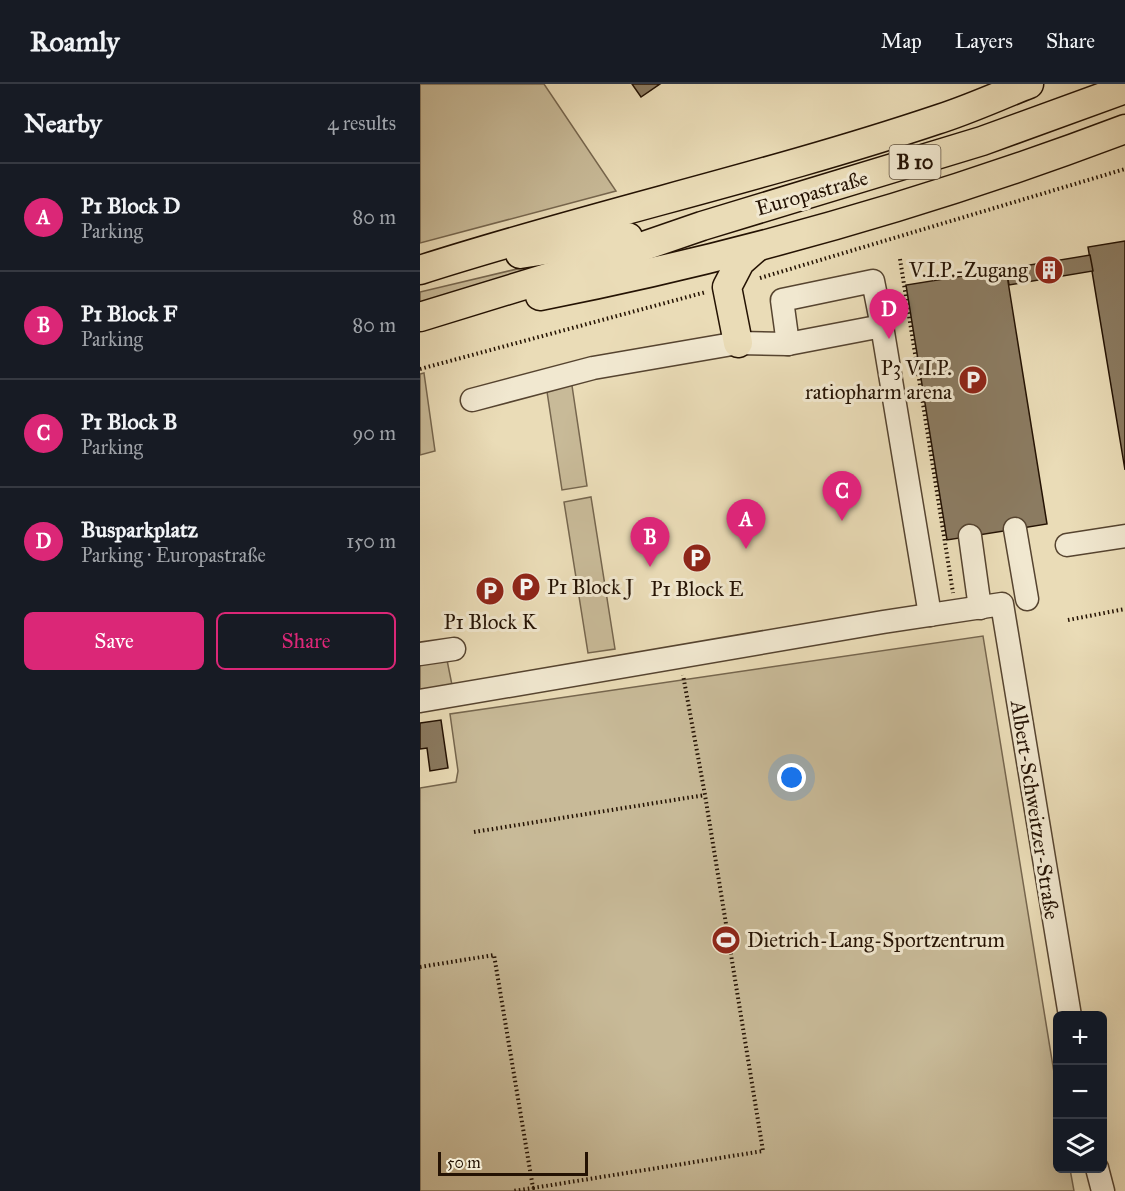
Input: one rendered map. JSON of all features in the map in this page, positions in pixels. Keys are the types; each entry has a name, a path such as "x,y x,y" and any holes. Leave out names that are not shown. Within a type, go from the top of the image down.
{"main road":[{"path":"420,270 525,236 916,126 1029,84"},
{"name":"Europastraße","path":"420,318 583,267 702,226 982,141 1125,89"},
{"path":"420,318 649,275 756,248 931,197 1125,129"},
{"name":"Europastraße","path":"420,270 702,226"},
{"path":"738,343 727,287 740,262 756,248"},
{"path":"649,275 703,277 727,287"}],"street":[{"path":"788,344 782,300 873,281 930,615"},
{"path":"472,400 593,368 738,343 788,344 882,326"},
{"path":"1020,528 1031,598 1022,571 1020,528"},
{"path":"974,536 986,579 991,606 974,536"},
{"path":"1067,545 1125,536"},
{"path":"420,701 991,606"},
{"name":"Albert-Schweitzer-Straße","path":"991,606 1069,1011"},
{"path":"420,654 454,649"},
{"path":"1098,1173 1102,1191"}],"path":[{"path":"420,369 848,253 1125,169"},
{"path":"900,259 956,612"},
{"path":"1068,620 1125,609"},
{"path":"513,1191 763,1151 680,657"},
{"path":"474,832 705,795"},
{"path":"420,967 494,955 533,1188"}],"shaded area":[{"path":"420,84 544,84 616,191 420,243"},
{"path":"538,264 540,270 420,307 420,292"},
{"path":"424,373 435,451 420,455 420,374"},
{"path":"571,379 587,486 562,490 546,385"},
{"path":"591,497 615,649 588,653 564,502"},
{"name":"Dietrich-Lang-Sportzentrum","path":"983,636 1053,1066 1053,1173 1071,1173 1074,1191 420,1191 420,788 456,782 458,771 450,714"},
{"path":"447,660 452,685 420,691 420,665"}],"building":[{"path":"632,84 660,84 641,97"},
{"path":"1125,241 1125,470 1088,247"},
{"name":"V.I.P.-Zugang","path":"1090,255 1093,271 1009,285 1006,269"},
{"name":"P3 V.I.P. ratiopharm arena","path":"1006,269 1047,524 947,540 906,285"},
{"path":"441,720 448,768 430,771 427,748 420,749 420,723"}],"place":[{"name":"V.I.P.-Zugang","path":"1049,270"},
{"name":"Busparkplatz","path":"889,339"},
{"name":"P3 V.I.P. ratiopharm arena","path":"973,380"},
{"name":"P1 Block B","path":"842,521"},
{"name":"P1 Block D","path":"746,549"},
{"name":"P1 Block E","path":"697,558"},
{"name":"P1 Block F","path":"650,567"},
{"name":"P1 Block J","path":"526,587"},
{"name":"P1 Block K","path":"490,591"},
{"name":"Dietrich-Lang-Sportzentrum","path":"726,940"}]}
